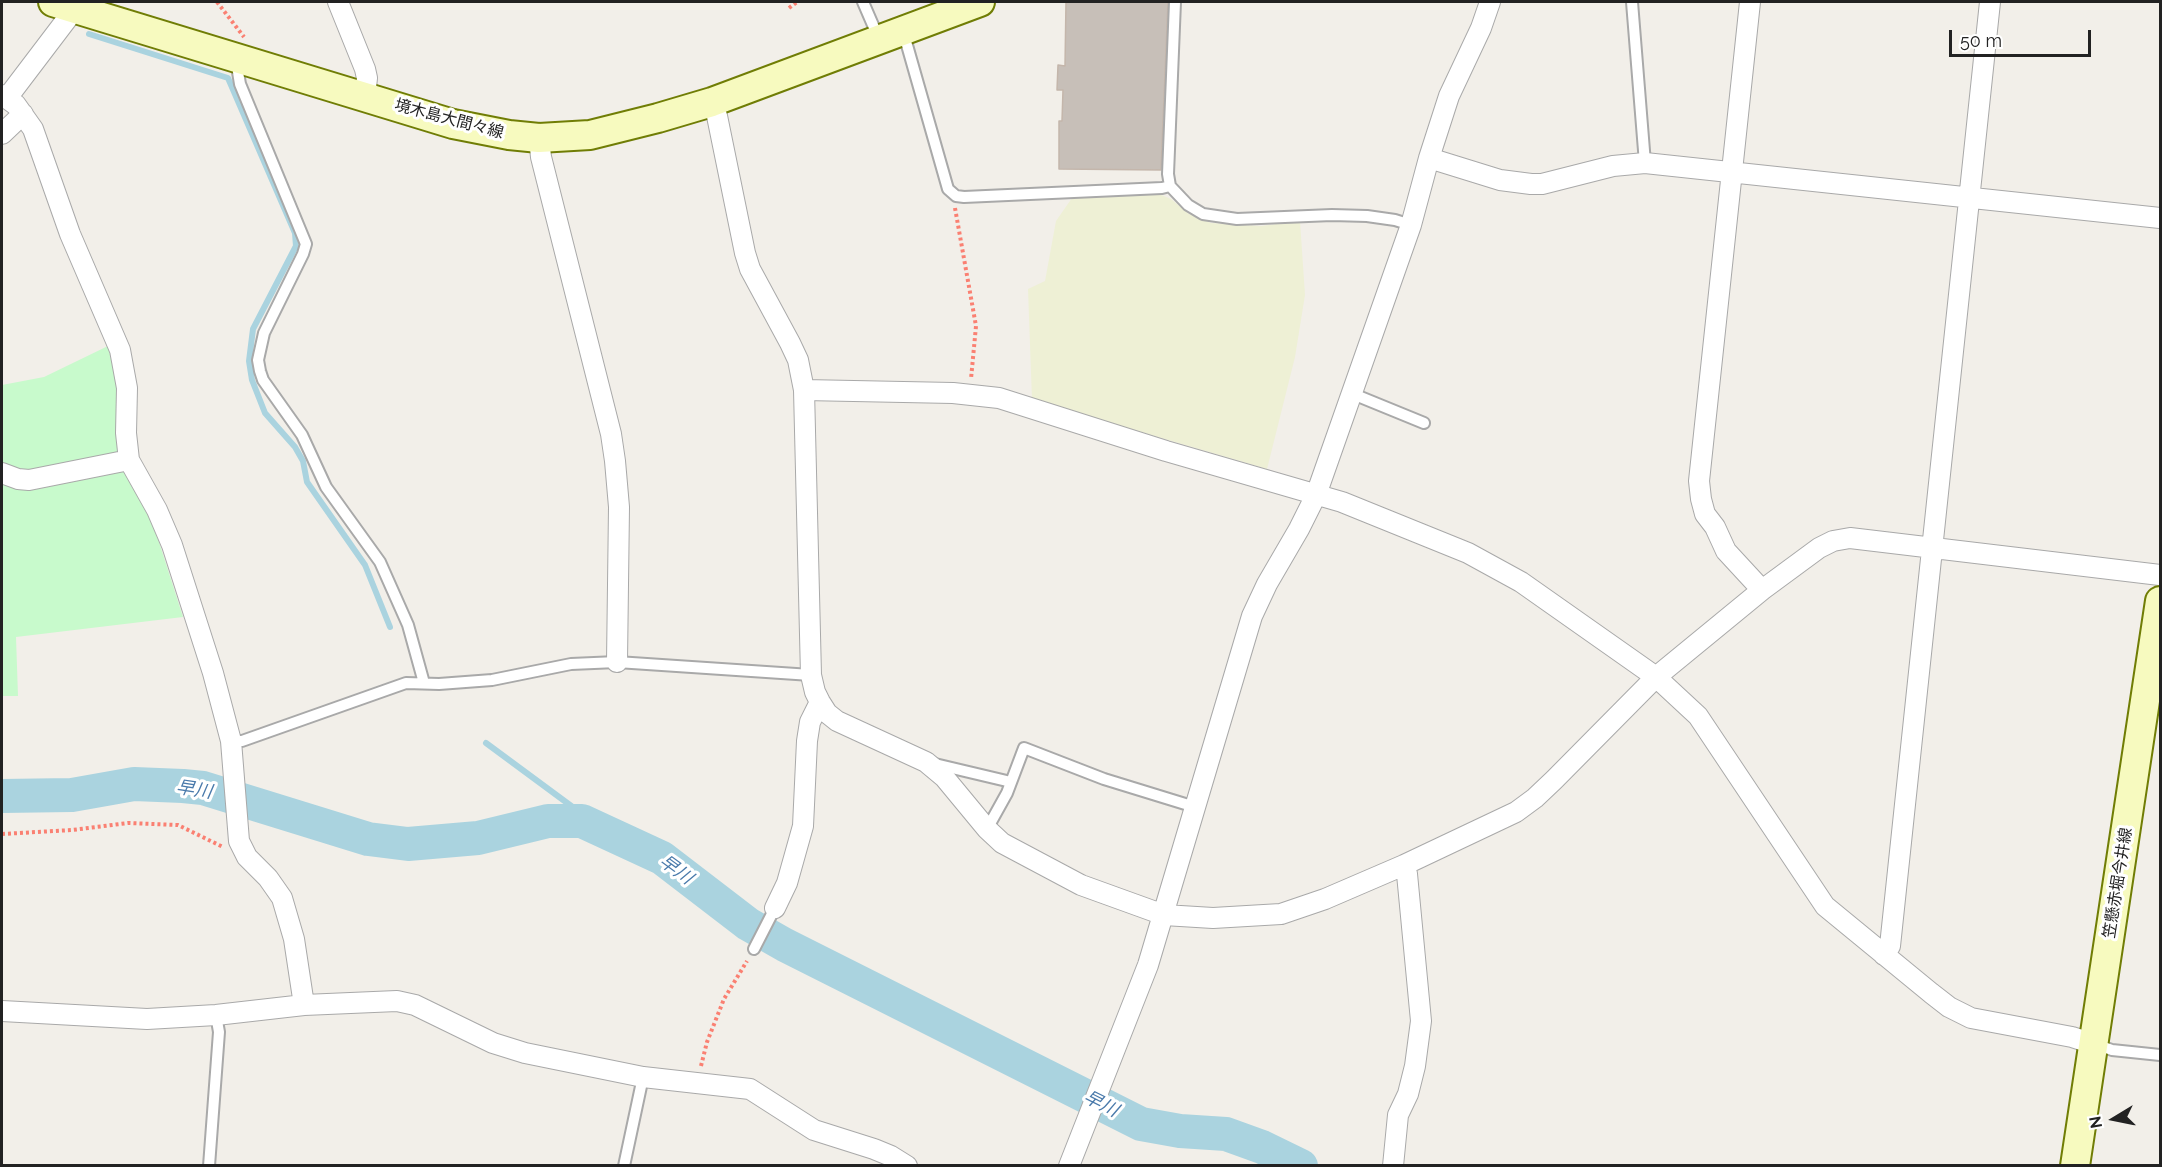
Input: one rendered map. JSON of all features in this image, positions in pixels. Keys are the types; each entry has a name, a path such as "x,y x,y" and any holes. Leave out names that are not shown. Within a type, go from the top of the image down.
{"main road":[{"name":"境木島大間々線","path":"64,3 461,126 539,138 590,135 712,102 980,2"},
{"name":"笠懸赤堀今井線","path":"2075,1166 2160,601"}],"street":[{"path":"338,2 365,69 367,78 365,96"},
{"path":"1069,1166 1148,965 1258,599 1316,495 1410,225 1449,96 1491,2"},
{"path":"1750,2 1699,481 1705,514 1715,527 1726,551 1762,590"},
{"path":"1884,955 1890,946 1990,2"},
{"path":"64,3 67,20 4,97 23,114 33,129 70,234 120,350 127,388 126,433 129,460 157,510 171,545 213,673 231,741 239,841 248,857 272,883 282,898 294,939 304,1005"},
{"path":"712,102 750,270 798,360 804,390 811,675 820,702 827,713 837,721 926,762 944,777 987,829 1002,843 1081,885 1164,915 1213,918 1281,914 1404,865 1516,812 1535,798 1656,677 1762,590 1819,548 1833,541 1850,538 2160,575"},
{"path":"2,134 23,114"},
{"path":"539,138 541,157 607,416 615,461 619,507 617,662"},
{"path":"1429,158 1500,180 1531,184 1542,184 1613,166 1645,163 2160,218"},
{"path":"804,390 953,393 999,398 1166,451 1342,502 1468,553 1521,582 1656,677 1698,716 1826,906 1949,1007 1971,1018 2072,1037 2094,1044"},
{"path":"2,474 29,480 129,460"},
{"path":"776,908 787,883 801,832 807,741 810,722 820,702"},
{"path":"1393,1166 1398,1115 1408,1094 1415,1066 1421,1021 1407,874 1404,865"},
{"path":"2,1011 147,1019 216,1015 304,1005 398,1001 415,1005 493,1043 525,1053 643,1077 750,1089 814,1130 874,1149 907,1166"}],"lane":[{"path":"863,2 891,35 948,189 956,196 1170,186"},
{"path":"1175,2 1168,174 1170,186 1188,205 1203,213 1237,219 1344,216 1395,220 1410,225"},
{"path":"1632,2 1645,163"},
{"path":"246,61 238,72 240,84 306,244 264,333 258,360 260,371 263,380 302,435 331,495 381,562 408,625 424,683"},
{"path":"1353,394 1424,423"},
{"path":"231,741 242,741 406,683 439,684 492,680 571,664 617,662 811,675"},
{"path":"987,829 1011,782 1024,748 1104,779 1195,807"},
{"path":"926,762 1011,782"},
{"path":"754,949 776,908"},
{"path":"209,1166 219,1032 216,1015"},
{"path":"2094,1044 2112,1050 2160,1055"},
{"path":"624,1166 643,1077"}],"path":[{"path":"217,2 249,43 246,61"},
{"path":"789,8 797,2"},
{"path":"956,196 955,211 976,326 971,395"},
{"path":"2,834 72,830 128,823 178,825 227,850"},
{"path":"697,1084 707,1042 724,999 754,949"}],"green space":[{"path":"1159,194 1171,199 1189,214 1211,223 1261,226 1300,221 1305,295 1295,357 1267,469 1032,400 1028,289 1045,281 1056,221 1072,198"},
{"path":"108,346 117,386 120,450 116,455 22,472 2,464 2,385 44,377"},
{"path":"125,470 145,506 183,617 16,637 18,696 2,696 2,480 21,488 38,489"}],"building":[{"path":"1066,2 1168,2 1161,170 1059,169 1059,121 1062,121 1063,90 1057,90 1058,65 1065,66"}],"waterway":[{"path":"89,34 228,78 295,233 296,246 253,329 249,361 252,380 265,413 295,447 303,461 307,482 365,565 390,627"},
{"path":"486,743 574,808 582,821"},
{"name":"早川","path":"2,796 72,795 134,784 203,788 368,839 408,844 478,838 548,821 582,821 662,858 748,924 785,945 1141,1124 1180,1131 1226,1134 1262,1147 1301,1166"}]}
